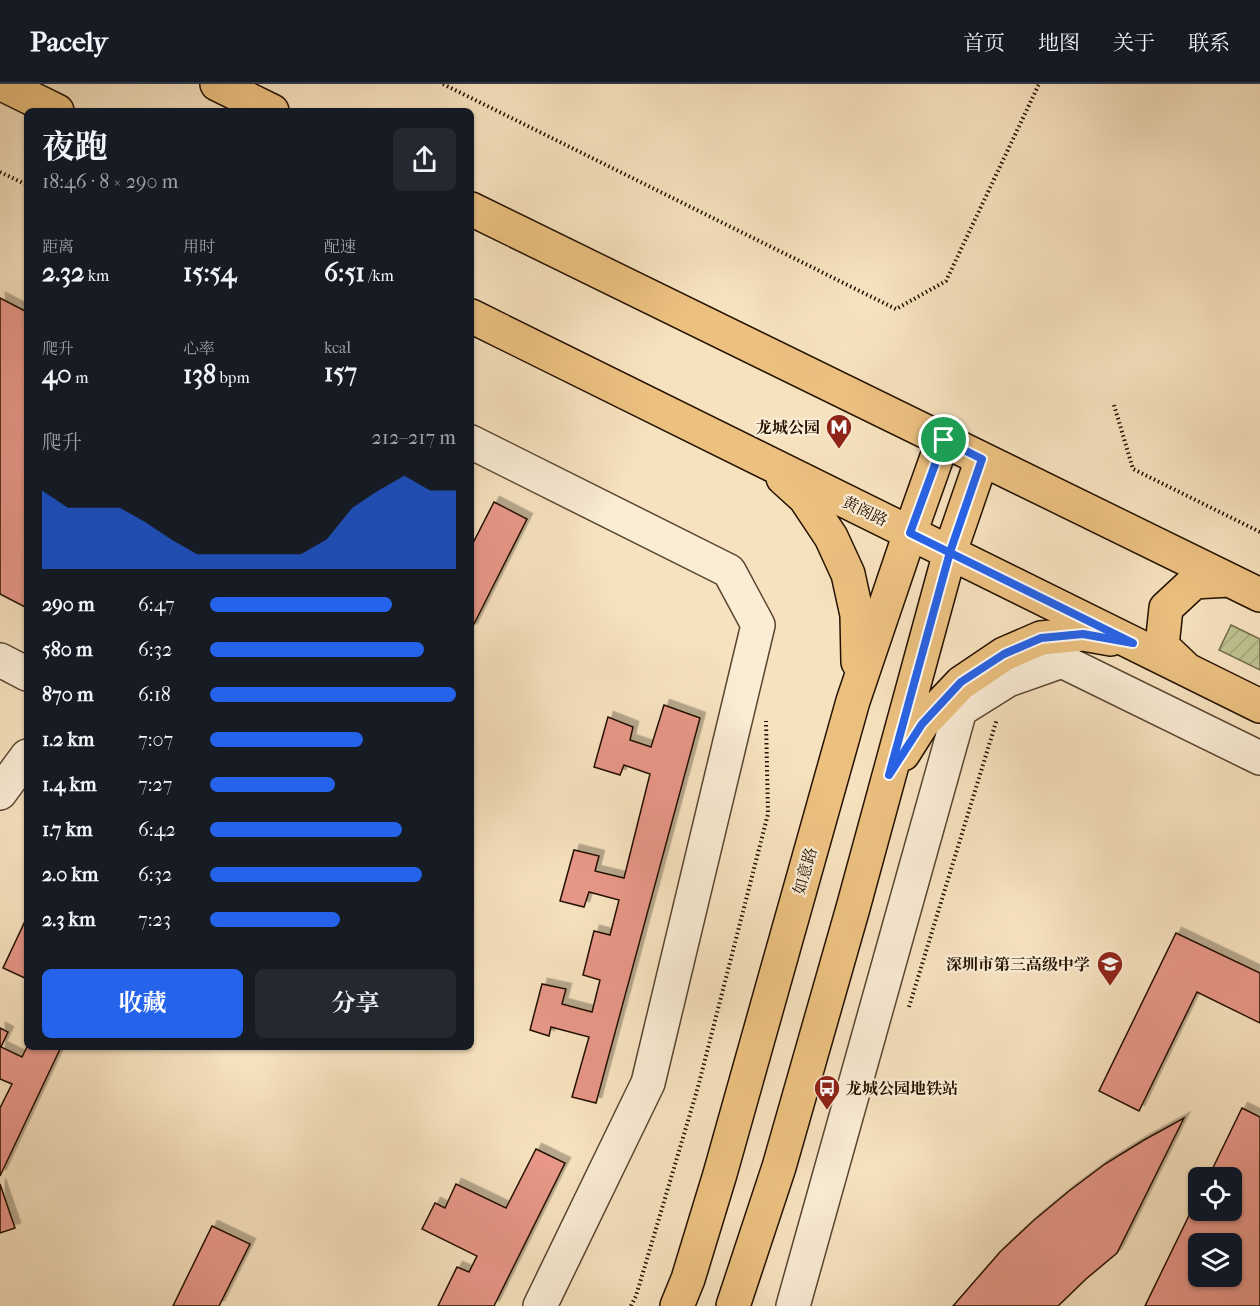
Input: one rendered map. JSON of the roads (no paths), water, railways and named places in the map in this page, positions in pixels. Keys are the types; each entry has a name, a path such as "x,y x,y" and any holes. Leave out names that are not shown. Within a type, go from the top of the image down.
{"main road":[{"path":"2,84 51,108"},
{"path":"217,84 266,108"},
{"path":"474,209 1260,595"},
{"name":"黄阁路","path":"474,317 1260,706"},
{"name":"如意路","path":"677,1306 688,1279 720,1174 853,701 944,440"},
{"path":"733,1306 782,1155 853,908 950,552 982,459"},
{"path":"767,462 805,498 831,537 848,574 858,625 859,655 853,701"},
{"path":"1188,670 1162,646 1166,608 1194,582 1229,580"},
{"path":"889,775 922,724 961,682 1004,654 1041,638 1083,634 1133,643"}],"street":[{"path":"474,444 729,571 758,625 648,1083 540,1306"},
{"path":"0,660 24,672"},
{"path":"793,1306 960,710 1008,680 1062,661 1260,758"},
{"path":"0,793 24,760"}],"place":[{"name":"龙城公园","path":"839,450"},
{"name":"深圳市第三高级中学","path":"1110,987"},
{"name":"龙城公园地铁站","path":"827,1111"}]}
